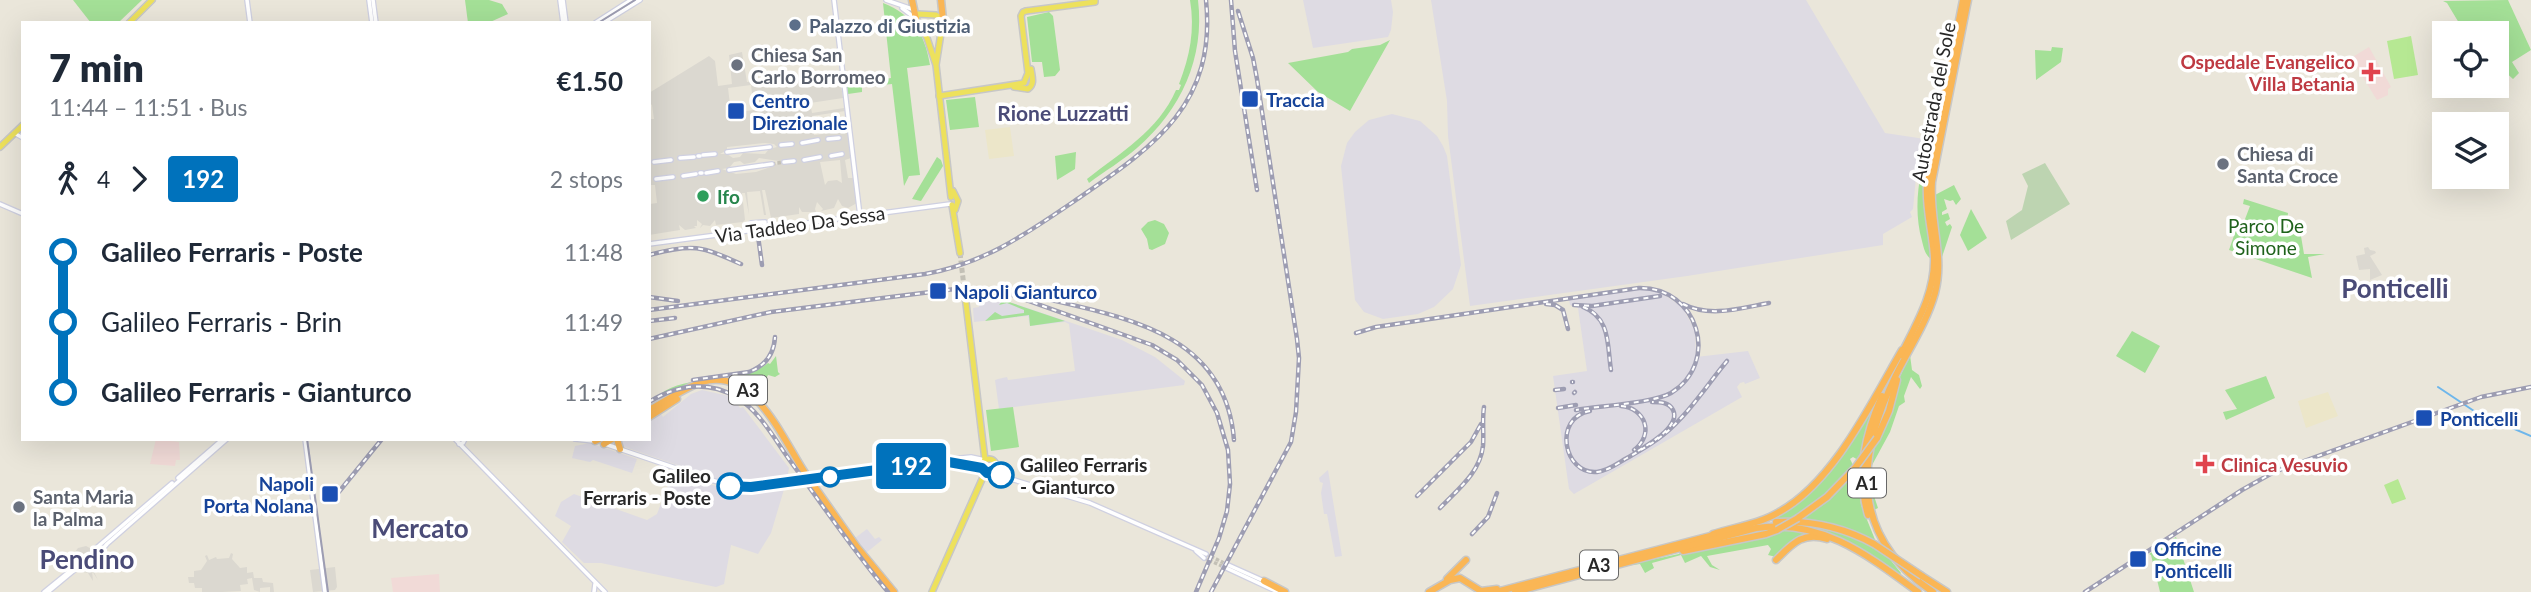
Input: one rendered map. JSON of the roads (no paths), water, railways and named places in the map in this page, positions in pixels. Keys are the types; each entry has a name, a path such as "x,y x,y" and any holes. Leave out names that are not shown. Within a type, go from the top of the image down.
{"highway":[{"path":"912,0 916,19"},
{"path":"941,0 943,20"},
{"name":"Autostrada del Sole","path":"1902,357 1929,294 1934,269 1935,241 1927,209 1927,183 1965,0"},
{"path":"1633,561 1777,530 1798,518 1827,496 1855,468 1877,438 1889,411 1902,357"},
{"path":"1703,538 1777,514 1814,487 1902,357"},
{"name":"A1","path":"1902,357 1878,404 1867,439 1862,463 1862,488 1871,522 1882,546 1900,569 1927,592"},
{"name":"A1","path":"1902,357 1872,437 1867,460 1867,484 1871,511 1885,543 1908,573 1933,592"},
{"name":"A3","path":"651,413 707,381 724,380 739,385 757,398 793,458 855,548 893,592"},
{"path":"606,441 620,449"},
{"name":"A3","path":"1496,592 1761,524 1804,522 1845,531 1874,544 1947,592"},
{"name":"A3","path":"1515,592 1756,528 1790,526 1835,538 1876,561 1918,592"},
{"path":"1776,560 1794,541 1819,536 1852,549 1903,580"},
{"path":"1437,587 1466,560"},
{"path":"1429,592 1460,578 1477,589 1486,591 1537,581"},
{"path":"1264,581 1285,592"}],"main road":[{"path":"129,21 149,0"},
{"path":"247,0 250,21"},
{"path":"371,0 374,21"},
{"path":"561,0 564,21"},
{"path":"598,21 631,0"},
{"path":"606,21 640,0"},
{"path":"834,0 848,137 852,149 860,214"},
{"path":"886,0 939,16 943,20 936,65 960,253"},
{"path":"1055,0 1056,8"},
{"path":"939,96 1024,83 1028,73 1021,13 1095,1"},
{"path":"897,4 916,19 927,38 936,65"},
{"path":"1010,86 1028,89 1032,81 1024,18 1026,11"},
{"path":"916,19 918,14 927,13"},
{"path":"927,38 934,39 940,32"},
{"path":"0,150 20,132"},
{"path":"828,139 839,138"},
{"path":"802,143 818,141"},
{"path":"781,145 792,144"},
{"path":"727,152 770,147"},
{"path":"848,154 852,149"},
{"path":"681,158 715,154"},
{"path":"831,156 842,154"},
{"path":"804,160 820,157"},
{"path":"654,162 671,160"},
{"path":"783,162 794,161"},
{"path":"729,170 772,164"},
{"path":"683,176 718,171"},
{"path":"656,179 673,177"},
{"name":"Via Taddeo Da Sessa","path":"651,244 764,225 953,202"},
{"path":"0,204 21,213"},
{"path":"932,592 987,472 988,460 965,295"},
{"path":"620,449 726,485 743,488 971,457 982,453 984,440"},
{"path":"46,592 86,562 223,441"},
{"path":"305,441 325,592"},
{"path":"461,441 466,450 603,591"},
{"path":"971,457 988,460 996,465 987,472"},
{"path":"965,458 961,463 967,466"},
{"path":"943,461 1090,503 1205,556"},
{"path":"1278,592 1225,566 1292,592"},
{"path":"594,592 595,582"}],"waterway":[{"path":"2438,387 2477,413 2531,436"}],"tunnel":[{"path":"772,164 784,162"},
{"path":"960,253 965,295"},
{"path":"1206,554 1226,564"},
{"path":"1204,558 1224,567"}],"tram line":[{"path":"601,21 635,0"},
{"path":"307,441 328,592"}],"railway":[{"path":"651,310 925,274 966,263 1021,236 1128,163 1173,121 1189,97 1201,69 1207,37 1206,0"},
{"path":"1231,0 1235,51 1257,190"},
{"path":"1211,592 1291,442 1296,412 1299,358 1257,79 1238,11"},
{"path":"758,236 762,265"},
{"path":"651,255 696,248 741,264"},
{"path":"651,339 771,312 963,288 1012,295 1152,345 1177,360 1202,385 1217,413 1228,450 1230,484 1227,511 1219,538 1196,592"},
{"path":"1356,333 1376,327 1639,288 1659,291 1676,300 1688,313 1696,328 1698,346 1695,363 1686,380 1671,393 1663,396 1640,402 1576,410"},
{"path":"1574,305 1592,306 1660,296"},
{"path":"651,297 678,301"},
{"path":"1051,300 1143,326 1171,339 1194,356 1214,378 1227,405 1234,440"},
{"path":"1683,304 1715,311 1769,303"},
{"path":"1546,304 1563,310 1568,329"},
{"path":"1583,307 1599,318 1603,325 1611,370"},
{"path":"651,321 675,318"},
{"path":"693,380 755,369 771,354 775,337"},
{"path":"1590,411 1578,416 1570,424 1567,445 1570,456 1577,465 1586,471 1597,472 1613,467 1663,435 1689,409 1727,361"},
{"path":"651,401 681,388 703,387 725,392 745,403 766,426 838,528 888,592"},
{"path":"2085,592 2274,472 2481,397 2531,387"},
{"path":"1555,390 1564,389"},
{"path":"1638,451 1663,434 1674,416 1669,405 1652,402"},
{"path":"1558,408 1576,405"},
{"path":"1621,406 1636,411 1644,423 1644,437 1634,450"},
{"path":"1440,508 1473,473 1481,456 1484,407"},
{"path":"1417,496 1471,442 1481,424"},
{"path":"338,493 380,441"},
{"path":"1472,534 1488,517 1497,493"}],"place":[{"name":"Palazzo di Giustizia","path":"795,25"},
{"name":"Chiesa San Carlo Borromeo","path":"737,65"},
{"name":"Ospedale Evangelico Villa Betania","path":"2371,72"},
{"name":"Traccia","path":"1250,99"},
{"name":"Centro Direzionale","path":"736,111"},
{"name":"Chiesa di Santa Croce","path":"2223,164"},
{"name":"Ifo","path":"703,196"},
{"name":"Napoli Gianturco","path":"938,291"},
{"name":"Ponticelli","path":"2424,418"},
{"name":"Clinica Vesuvio","path":"2205,464"},
{"name":"Galileo Ferraris - Gianturco","path":"1001,475"},
{"name":"Galileo Ferraris - Poste","path":"730,486"},
{"name":"Napoli Porta Nolana","path":"330,494"},
{"name":"Santa Maria la Palma","path":"19,507"},
{"name":"Officine Ponticelli","path":"2138,559"}],"district":[{"name":"Rione Luzzatti","path":"1063,112"},
{"name":"Ponticelli","path":"2395,288"},
{"name":"Mercato","path":"420,528"},
{"name":"Pendino","path":"87,559"}],"park label":[{"name":"Parco De Simone","path":"2266,236"}]}
